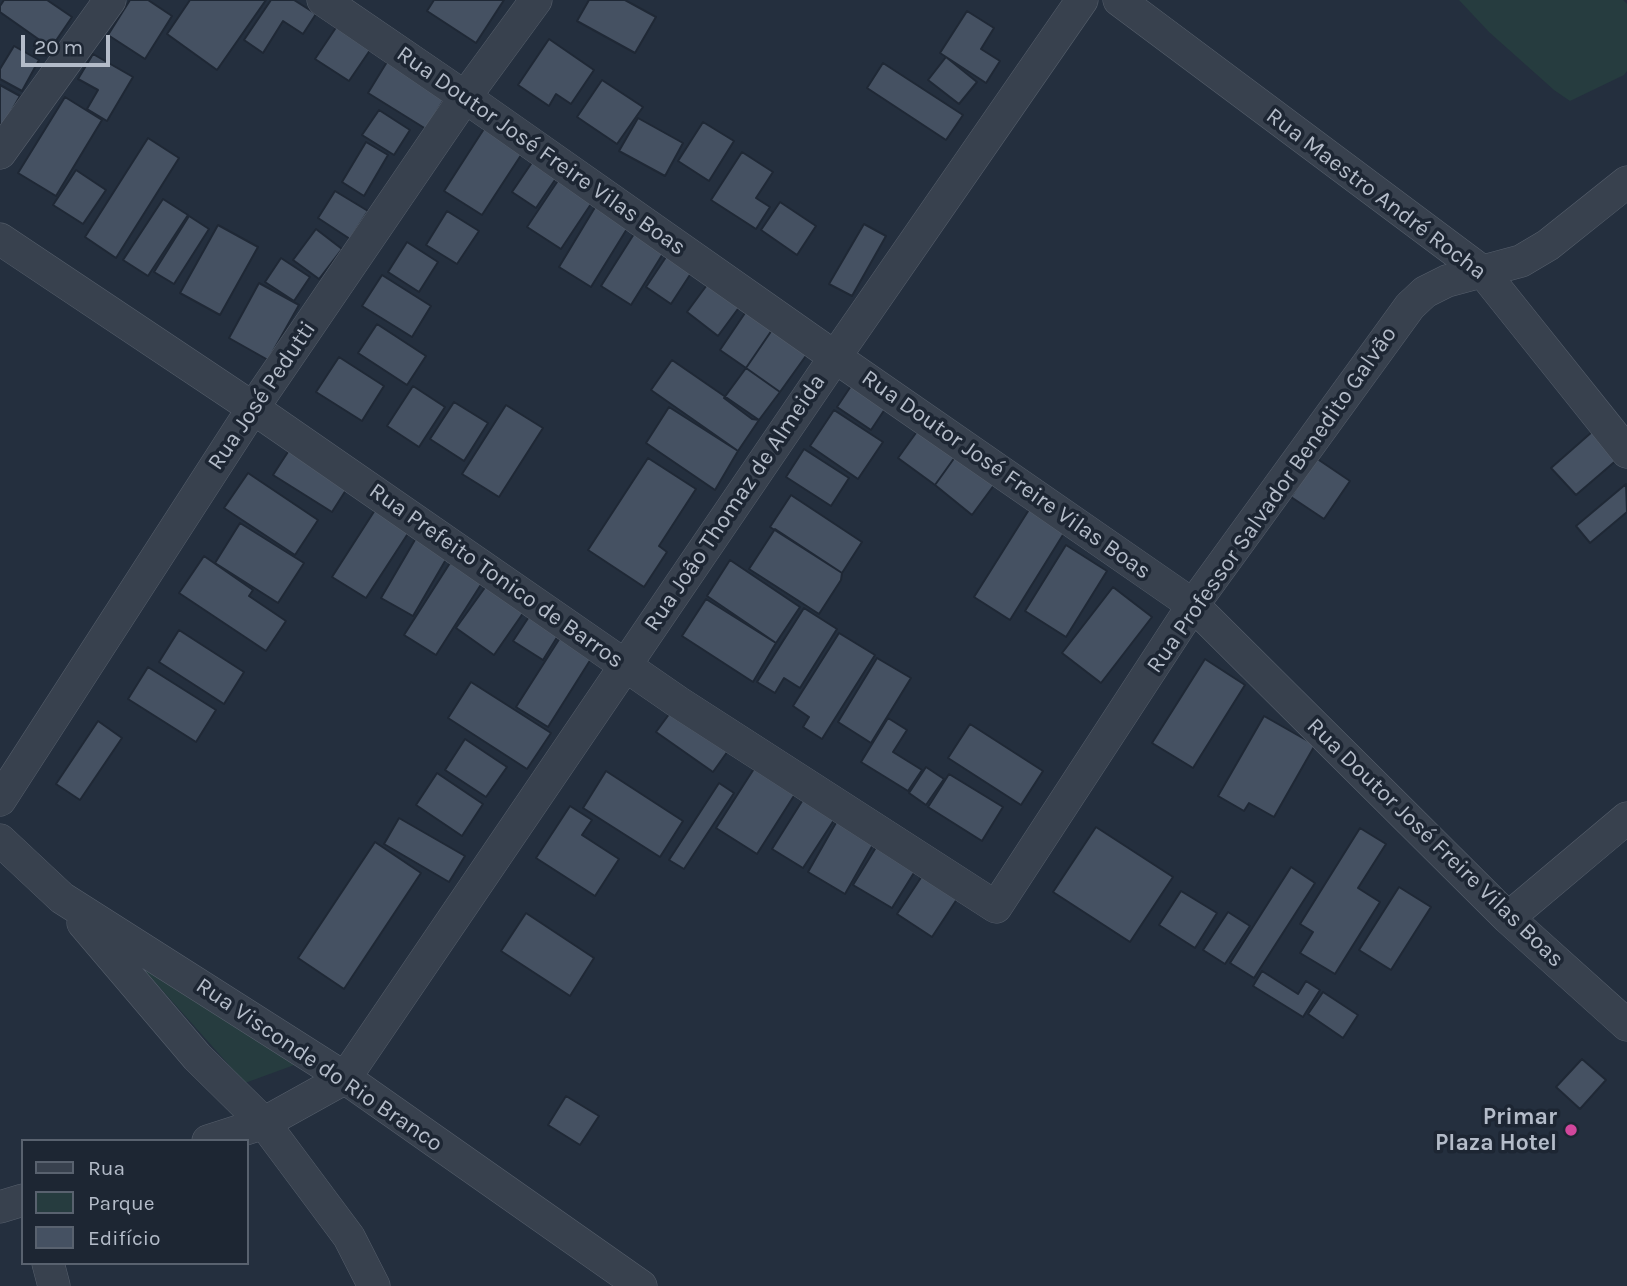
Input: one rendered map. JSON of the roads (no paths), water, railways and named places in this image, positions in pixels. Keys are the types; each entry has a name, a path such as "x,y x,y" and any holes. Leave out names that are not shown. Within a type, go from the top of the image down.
{"street":[{"path":"0,153 110,0"},
{"name":"Rua Doutor José Freire Vilas Boas","path":"323,0 1193,605 1508,918 1627,1025"},
{"name":"Rua José Pedutti","path":"0,800 253,408 465,97 536,0"},
{"name":"Rua João Thomaz de Almeida","path":"345,1078 835,357 1082,0"},
{"name":"Rua Maestro André Rocha","path":"1119,0 1483,272 1627,452"},
{"name":"Rua Professor Salvador Benedito Galvão","path":"996,907 1193,605 1409,306 1425,292 1447,281 1521,261 1548,245 1627,182"},
{"name":"Rua Prefeito Tonico de Barros","path":"0,239 253,408 625,665 996,907"},
{"path":"1508,918 1627,818"},
{"name":"Rua Visconde do Rio Branco","path":"0,840 62,898 345,1078 642,1286"},
{"path":"62,898 197,1057 264,1123 349,1237 374,1286"},
{"path":"214,1139 264,1123 345,1078"},
{"path":"0,1207 21,1201"},
{"path":"49,1265 54,1286"}],"place":[{"name":"Primar Plaza Hotel","path":"1571,1130"}]}
